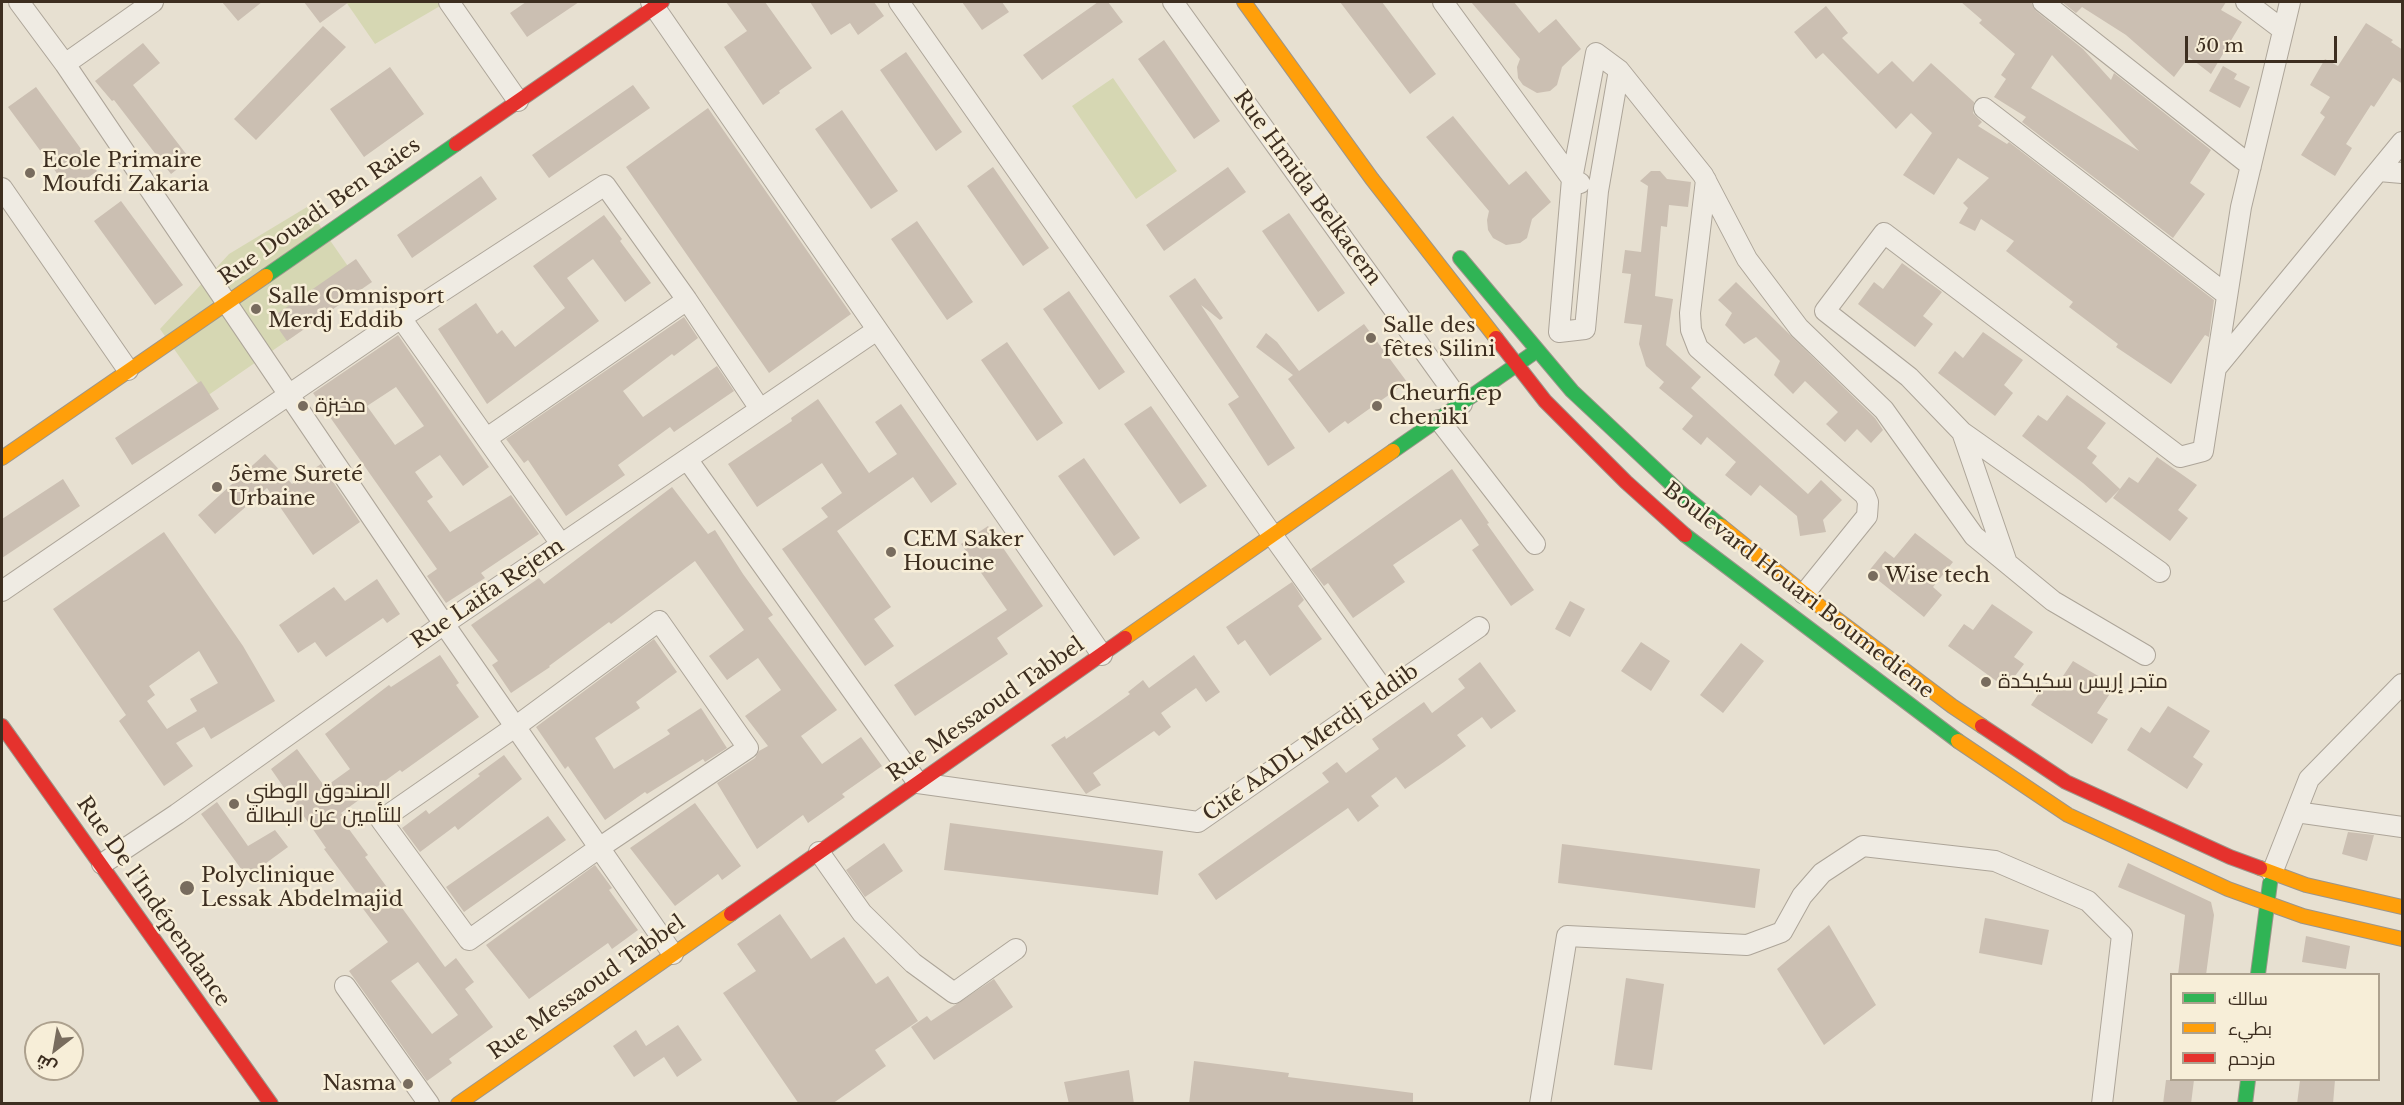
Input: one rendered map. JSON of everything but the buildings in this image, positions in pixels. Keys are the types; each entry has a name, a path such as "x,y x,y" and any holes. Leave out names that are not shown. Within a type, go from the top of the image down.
{"main road":[{"name":"Boulevard Houari Boumediene","path":"1244,2 1372,179 1545,400 1626,482 1693,542 1950,736 2068,815 2228,889 2265,903 2303,916 2403,939"},
{"name":"Rue Douadi Ben Raies","path":"2,458 656,3"},
{"name":"Boulevard Houari Boumediene","path":"1455,251 1572,390 1683,495 1804,594 1952,706 2066,782 2230,857 2306,885 2403,907"},
{"name":"Rue Messaoud Tabbel","path":"458,1104 1538,350"},
{"name":"Rue De l'Indépendance","path":"2,726 271,1104"},
{"path":"2258,973 2265,903 2272,873"},
{"path":"2246,1104 2248,1081"}],"street":[{"path":"19,2 66,64 444,624 673,954"},
{"path":"66,64 153,2"},
{"path":"449,2 518,101"},
{"path":"899,2 1385,692"},
{"name":"Rue Hmida Belkacem","path":"1173,2 1462,404"},
{"path":"1443,2 1572,179 1598,191"},
{"path":"2043,2 2251,166"},
{"path":"2246,2 2283,30"},
{"path":"2160,572 1962,432 1909,377 1825,311 1884,233 2180,457 2203,451 2241,207 2290,2"},
{"path":"656,3 1102,655"},
{"path":"1559,332 1572,179 1596,53 1619,70 1706,180 1747,259 1799,328 1884,410 1974,536 2053,601 2145,655"},
{"path":"1538,350 1559,332 1586,329 1598,191 1619,70"},
{"path":"1984,108 2228,295"},
{"path":"2216,369 2403,142"},
{"path":"2379,171 2403,173"},
{"path":"1706,180 1690,313 1691,330 1698,348 1865,495 1868,502 1867,516 1804,594"},
{"path":"2,591 401,318 605,185 687,300 760,409"},
{"path":"2,188 128,370"},
{"path":"487,438 687,300"},
{"path":"401,318 561,544"},
{"name":"Rue Laifa Rejem","path":"102,864 177,814 444,624 878,330"},
{"path":"1439,420 1535,544"},
{"path":"1962,432 2007,564"},
{"path":"687,459 918,783"},
{"path":"659,621 748,748 599,848 469,940 381,820 515,727 659,621"},
{"name":"Cité AADL Merdj Eddib","path":"918,783 1198,822 1479,627"},
{"path":"2272,873 2309,778 2403,684"},
{"path":"2296,812 2403,826"},
{"path":"1540,1104 1567,936 1747,945 1758,942 1782,932 1802,896 1822,873 1863,846 1995,861 2088,902 2122,935 2102,1104"},
{"path":"819,852 862,913 913,963 954,993 1016,950"},
{"path":"345,986 429,1104"}],"green space":[{"path":"346,2 437,2 440,6 375,44"},
{"path":"1113,78 1177,171 1136,199 1072,106"},
{"name":"Salle Omnisport Merdj Eddib","path":"307,207 363,288 207,396 160,329 229,254"}],"traffic: fast":[{"path":"266,276 456,144"},
{"path":"1460,258 1572,391 1683,495 1721,526"},
{"path":"1393,451 1532,354"},
{"path":"1685,535 1958,741"},
{"path":"2258,973 2270,883"},
{"path":"2245,1104 2248,1081"}],"traffic: slow":[{"path":"1244,2 1372,179 1496,338"},
{"path":"2,458 266,276"},
{"path":"1125,638 1393,451"},
{"path":"1721,526 1822,608 1982,726"},
{"path":"1958,741 2068,815 2228,889 2303,916 2402,939"},
{"path":"2260,868 2306,885 2402,907"},
{"path":"458,1104 731,914"}],"traffic: jam":[{"path":"456,144 662,2"},
{"path":"1496,338 1545,401 1626,482 1685,535"},
{"path":"731,914 1125,638"},
{"path":"2,726 271,1104"},
{"path":"1982,726 2066,782 2230,857 2260,868"}],"place":[{"name":"Ecole Primaire Moufdi Zakaria","path":"30,173"},
{"name":"Salle Omnisport Merdj Eddib","path":"256,309"},
{"name":"Salle des fêtes Silini","path":"1371,338"},
{"name":"مخبزة","path":"303,406"},
{"name":"Cheurfi.ep cheniki","path":"1377,406"},
{"name":"5ème Sureté Urbaine","path":"217,487"},
{"name":"CEM Saker Houcine","path":"891,552"},
{"name":"Wise tech","path":"1873,576"},
{"name":"متجر إريس سكيكدة","path":"1986,682"},
{"name":"الصندوق الوطني للتأمين عن البطالة","path":"234,804"},
{"name":"Polyclinique Lessak Abdelmajid","path":"187,888"},
{"name":"Nasma","path":"408,1084"}]}
